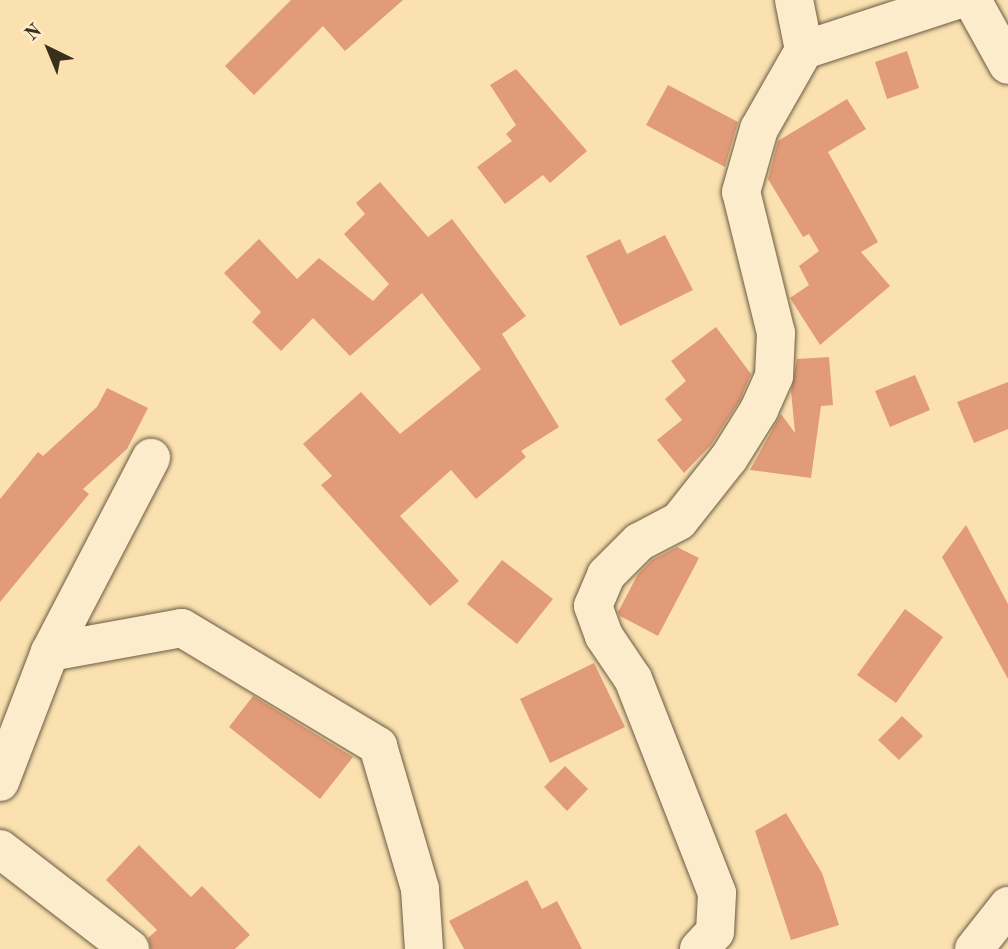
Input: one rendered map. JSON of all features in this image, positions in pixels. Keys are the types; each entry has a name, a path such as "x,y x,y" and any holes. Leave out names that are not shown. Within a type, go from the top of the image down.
{"street":[{"path":"699,949 715,932 716,893 633,679 604,636 593,606 606,575 639,542 679,521 729,458 759,410 774,376 776,333 741,191 759,129 804,50 794,0"},
{"path":"804,50 957,0"},
{"path":"972,0 1008,65"},
{"path":"0,782 50,652 151,458"},
{"path":"50,652 182,628 378,746 420,889 424,949"},
{"path":"0,849 131,949"},
{"path":"974,949 1008,906"}],"building":[{"path":"291,0 403,0 345,51 323,26 254,95 225,66"},
{"path":"907,51 919,88 887,99 875,62"},
{"path":"516,69 587,151 550,183 543,175 505,204 477,167 512,141 506,134 516,125 490,85"},
{"path":"668,85 738,122 725,167 646,125"},
{"path":"847,99 866,129 828,152 878,242 861,252 890,286 820,345 790,298 809,285 799,266 819,251 809,234 803,237 768,179 778,141"},
{"path":"380,182 428,237 452,219 526,316 502,334 559,427 521,451 526,457 476,499 451,470 400,516 459,581 430,606 321,485 332,476 303,444 361,392 400,434 481,369 422,293 350,356 313,318 281,351 252,322 261,312 224,273 259,239 297,279 319,258 373,301 389,284 344,234 365,214 356,203"},
{"path":"665,235 693,290 620,326 586,256 620,239 627,254"},
{"path":"716,327 751,374 740,400 711,445 684,473 657,440 682,420 665,399 686,381 671,361"},
{"path":"829,357 833,405 821,406 811,478 750,470 781,414 795,433 791,391 797,359"},
{"path":"915,375 930,410 890,427 875,391"},
{"path":"1008,382 1008,429 974,443 957,402"},
{"path":"107,388 148,408 127,449 83,489 89,494 0,602 0,499 38,452 43,456 97,407"},
{"path":"966,525 1008,604 1008,679 942,557"},
{"path":"677,547 699,558 658,636 620,616 618,612 638,574 652,560"},
{"path":"502,560 553,599 517,644 467,604"},
{"path":"905,609 943,637 896,703 857,675"},
{"path":"594,663 625,727 550,763 520,699"},
{"path":"253,696 353,757 320,799 229,727"},
{"path":"902,716 923,736 899,760 878,740"},
{"path":"565,766 588,789 567,811 544,787"},
{"path":"786,813 822,873 839,925 791,940 755,831"},
{"path":"139,845 191,897 202,886 250,935 235,949 151,949 148,938 157,930 106,880"},
{"path":"527,880 542,909 557,901 582,949 464,949 449,921"}]}
